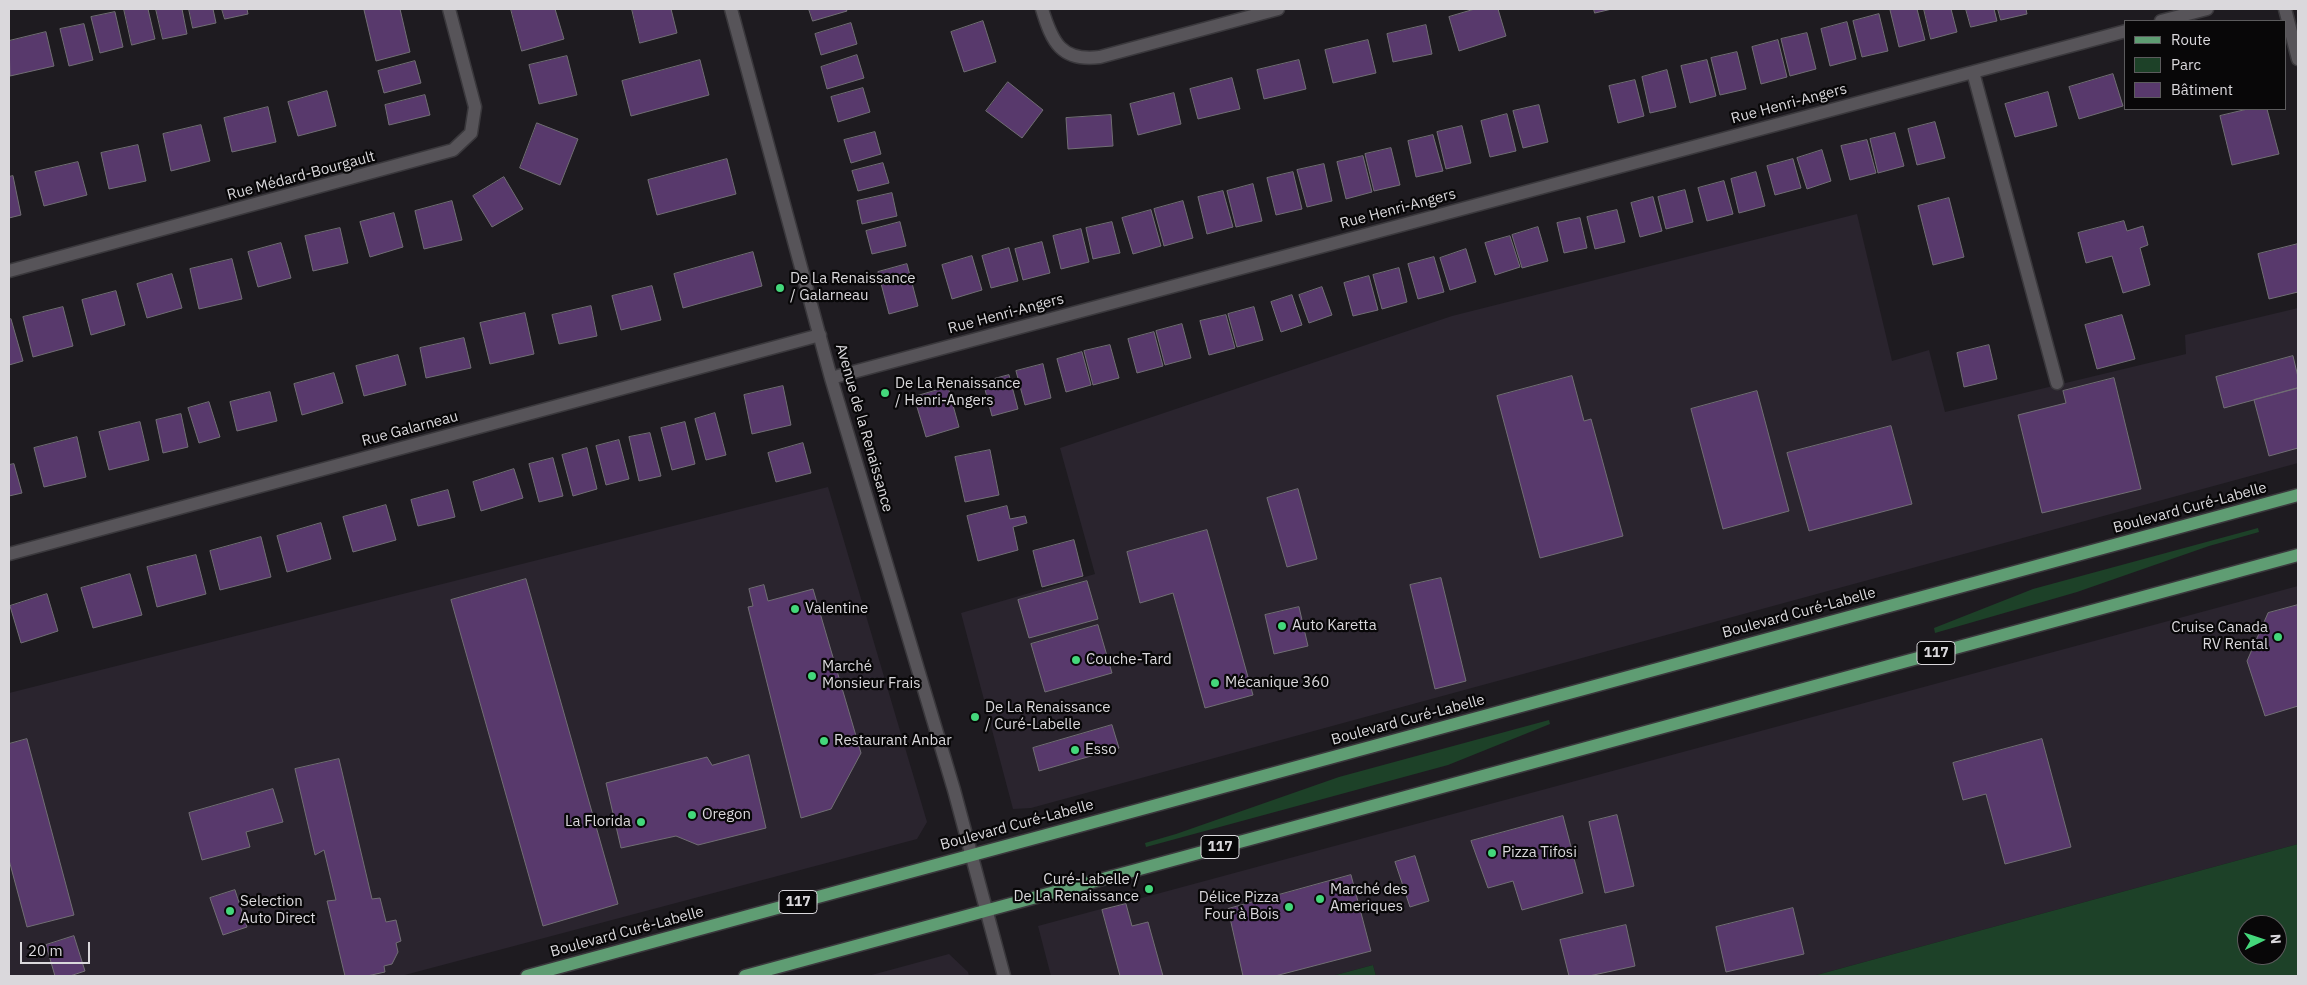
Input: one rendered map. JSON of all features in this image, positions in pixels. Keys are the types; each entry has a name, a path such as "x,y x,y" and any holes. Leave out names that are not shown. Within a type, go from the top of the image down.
{"main road":[{"name":"Boulevard Curé-Labelle","path":"527,976 2298,495"},
{"name":"117","path":"745,976 2298,555"}],"street":[{"name":"Rue Médard-Bourgault","path":"9,271 454,150 471,133 475,107 449,9"},
{"name":"Avenue de la Renaissance","path":"731,9 831,378 971,854 1004,976"},
{"path":"1042,9 1055,42 1067,53 1082,59 1100,57 1278,9"},
{"path":"2165,20 2208,9"},
{"path":"2285,9 2298,59"},
{"name":"Rue Henri-Angers","path":"831,378 2124,32"},
{"path":"1973,72 2057,383"},
{"name":"Rue Galarneau","path":"9,554 820,335"}],"shaded area":[{"path":"1857,214 1892,361 1929,350 1945,412 2186,354 2185,335 2298,308 2298,463 1031,808 1013,809 961,613 1095,574 1060,448 1452,316"},
{"path":"828,487 927,822 917,839 401,976 9,976 9,693"},
{"path":"2298,586 2298,844 1813,976 1376,976 1373,965 1332,976 1051,976 1038,926"},
{"path":"949,954 968,972 969,976 868,976"}],"green space":[{"path":"2258,528 2259,532 2209,546 2077,592 1935,633 1934,628 2033,589"},
{"path":"1549,720 1550,724 1448,765 1146,847 1145,843 1339,777"},
{"path":"2298,844 2298,976 1813,976"},
{"path":"1373,965 1376,976 1332,976"}],"building":[{"path":"124,9 148,9 155,39 132,45"},
{"path":"156,9 182,9 187,34 163,39"},
{"path":"189,9 213,9 216,23 193,28"},
{"path":"222,9 247,9 248,14 225,19"},
{"path":"400,9 410,52 376,61 364,10"},
{"path":"511,9 555,9 564,39 522,51"},
{"path":"632,9 671,9 677,33 640,43"},
{"path":"809,9 846,9 847,11 813,21"},
{"path":"1475,9 1498,9 1506,36 1459,51 1449,17"},
{"path":"1594,9 1612,9 1595,13"},
{"path":"1917,9 1925,40 1899,47 1890,10"},
{"path":"1924,9 1951,9 1957,32 1931,39"},
{"path":"1966,9 1994,9 1997,21 1971,27"},
{"path":"1998,9 2026,9 2027,14 2001,20"},
{"path":"115,12 123,47 100,53 91,17"},
{"path":"1879,14 1888,51 1862,57 1853,21"},
{"path":"983,21 996,62 964,72 951,32"},
{"path":"1847,22 1856,59 1830,66 1821,29"},
{"path":"851,23 857,44 821,55 815,34"},
{"path":"84,24 93,60 69,66 60,29"},
{"path":"1426,25 1432,54 1393,62 1387,34"},
{"path":"46,32 54,66 10,76 9,41"},
{"path":"1807,33 1816,69 1790,76 1781,39"},
{"path":"1368,40 1376,73 1333,83 1325,50"},
{"path":"1778,40 1787,77 1761,84 1752,47"},
{"path":"1737,52 1746,89 1720,95 1711,58"},
{"path":"857,55 864,78 827,89 821,67"},
{"path":"567,56 577,95 539,104 529,65"},
{"path":"700,60 709,95 631,116 622,81"},
{"path":"1299,60 1306,89 1264,99 1257,70"},
{"path":"1707,60 1716,96 1690,103 1681,66"},
{"path":"415,61 421,83 384,93 378,71"},
{"path":"1667,70 1676,107 1650,113 1642,77"},
{"path":"2113,74 2123,106 2079,119 2069,87"},
{"path":"1232,78 1240,109 1198,119 1190,89"},
{"path":"1635,80 1644,116 1618,123 1609,86"},
{"path":"1008,82 1043,110 1022,138 986,111"},
{"path":"863,88 870,112 838,122 831,97"},
{"path":"327,91 336,126 298,136 288,102"},
{"path":"2048,92 2057,126 2015,137 2005,104"},
{"path":"1174,93 1181,124 1138,135 1130,104"},
{"path":"425,95 430,115 389,125 385,105"},
{"path":"1539,105 1548,142 1523,148 1513,111"},
{"path":"268,107 276,142 232,152 224,118"},
{"path":"2244,110 2267,110 2279,154 2232,165 2220,116"},
{"path":"1507,114 1516,151 1490,157 1481,121"},
{"path":"1111,115 1113,146 1068,149 1066,118"},
{"path":"1935,122 1945,158 1917,165 1908,129"},
{"path":"537,123 578,139 560,185 520,168"},
{"path":"201,125 210,161 171,171 163,134"},
{"path":"1462,126 1471,163 1446,169 1437,132"},
{"path":"875,132 881,154 851,163 844,140"},
{"path":"1895,133 1904,166 1878,173 1870,139"},
{"path":"1433,135 1443,171 1416,177 1408,141"},
{"path":"1867,140 1876,173 1850,180 1841,146"},
{"path":"138,145 146,181 109,189 101,153"},
{"path":"1391,148 1400,185 1374,191 1365,154"},
{"path":"1822,150 1831,181 1807,189 1797,158"},
{"path":"1363,156 1372,192 1346,199 1337,162"},
{"path":"727,159 736,194 657,215 648,180"},
{"path":"1793,159 1801,188 1775,195 1767,166"},
{"path":"78,162 87,195 44,206 35,172"},
{"path":"883,163 889,183 858,191 852,171"},
{"path":"1324,164 1332,201 1307,207 1297,170"},
{"path":"1293,172 1302,209 1276,215 1267,178"},
{"path":"1756,172 1765,206 1739,213 1731,179"},
{"path":"13,176 21,215 9,218 9,177"},
{"path":"504,177 523,209 492,227 473,196"},
{"path":"1724,181 1733,214 1707,221 1698,188"},
{"path":"1253,184 1262,221 1236,227 1227,191"},
{"path":"1685,190 1693,222 1666,229 1658,197"},
{"path":"1223,191 1233,227 1207,234 1198,197"},
{"path":"892,193 897,216 862,224 857,201"},
{"path":"1653,197 1662,231 1640,237 1631,203"},
{"path":"1949,198 1964,257 1933,265 1918,206"},
{"path":"452,201 462,240 424,249 415,211"},
{"path":"1183,201 1193,238 1164,246 1154,209"},
{"path":"1151,210 1161,246 1133,254 1122,218"},
{"path":"1617,210 1625,242 1595,249 1587,217"},
{"path":"394,213 403,247 370,257 360,222"},
{"path":"1580,218 1587,248 1564,253 1557,223"},
{"path":"2124,221 2127,231 2143,226 2148,245 2140,248 2150,285 2123,293 2112,256 2086,263 2078,233"},
{"path":"900,222 906,246 872,254 866,231"},
{"path":"1112,222 1120,253 1093,259 1086,228"},
{"path":"1538,227 1548,261 1522,268 1512,235"},
{"path":"340,228 348,263 313,271 305,236"},
{"path":"1081,229 1089,262 1061,269 1053,236"},
{"path":"1510,236 1520,267 1495,275 1485,243"},
{"path":"1042,242 1050,273 1023,280 1015,249"},
{"path":"281,243 291,278 258,287 248,252"},
{"path":"2298,244 2298,292 2269,299 2258,254"},
{"path":"1009,248 1018,281 991,288 982,256"},
{"path":"1466,249 1476,282 1450,290 1440,258"},
{"path":"753,252 762,286 683,308 674,274"},
{"path":"972,256 982,290 952,299 942,265"},
{"path":"1434,257 1444,292 1418,299 1408,264"},
{"path":"232,259 242,299 199,309 190,269"},
{"path":"907,264 918,306 889,314 878,272"},
{"path":"1399,268 1407,302 1382,309 1373,275"},
{"path":"172,274 182,308 147,318 137,284"},
{"path":"1369,276 1378,310 1353,316 1344,283"},
{"path":"652,286 661,320 621,330 612,296"},
{"path":"1322,287 1332,315 1309,323 1299,295"},
{"path":"116,291 125,325 91,335 82,300"},
{"path":"1292,295 1302,325 1281,332 1271,302"},
{"path":"591,306 597,336 559,344 552,315"},
{"path":"63,307 73,346 33,357 23,317"},
{"path":"1254,307 1263,340 1237,347 1228,314"},
{"path":"525,313 534,354 490,364 480,323"},
{"path":"1226,315 1235,348 1209,355 1200,321"},
{"path":"2122,315 2135,359 2097,369 2085,325"},
{"path":"11,319 23,361 9,365 9,320"},
{"path":"1182,324 1191,358 1165,365 1156,331"},
{"path":"1154,332 1163,366 1137,373 1128,339"},
{"path":"464,338 471,368 426,378 420,348"},
{"path":"1110,345 1119,378 1093,385 1084,351"},
{"path":"1989,345 1997,379 1964,387 1957,353"},
{"path":"1082,352 1091,385 1066,392 1057,359"},
{"path":"398,355 406,385 364,396 356,366"},
{"path":"2293,356 2298,377 2298,388 2224,408 2216,377"},
{"path":"1043,364 1051,398 1025,405 1016,371"},
{"path":"334,373 343,403 302,415 294,384"},
{"path":"1009,375 1018,409 992,416 983,382"},
{"path":"1572,376 1584,421 1591,419 1623,536 1540,558 1497,396"},
{"path":"2114,378 2141,489 2042,513 2018,415 2066,403 2063,391"},
{"path":"783,386 791,425 752,434 744,395"},
{"path":"948,387 959,427 926,437 914,397"},
{"path":"2298,388 2298,448 2269,456 2254,400"},
{"path":"1757,391 1789,511 1723,529 1691,409"},
{"path":"270,392 277,421 237,431 230,402"},
{"path":"209,402 220,437 199,443 188,408"},
{"path":"715,413 726,455 706,460 695,419"},
{"path":"181,414 188,447 163,453 156,420"},
{"path":"140,422 149,460 109,470 99,432"},
{"path":"685,422 695,464 672,470 661,428"},
{"path":"1891,426 1912,504 1809,531 1787,453"},
{"path":"650,433 661,476 639,481 629,437"},
{"path":"77,437 86,477 44,487 34,448"},
{"path":"619,440 629,479 606,485 596,446"},
{"path":"803,443 811,473 776,482 768,453"},
{"path":"587,448 597,489 573,496 562,455"},
{"path":"990,450 999,495 965,502 955,457"},
{"path":"553,458 563,496 539,502 529,464"},
{"path":"14,464 22,493 9,496 9,465"},
{"path":"514,469 523,498 481,511 473,482"},
{"path":"1298,489 1317,559 1287,567 1267,498"},
{"path":"448,490 455,517 418,526 411,500"},
{"path":"386,505 396,540 353,552 343,517"},
{"path":"1007,506 1010,519 1025,516 1027,523 1013,527 1018,550 978,561 967,516"},
{"path":"321,523 331,559 287,572 277,536"},
{"path":"1207,530 1253,695 1205,708 1173,593 1140,603 1127,552"},
{"path":"261,537 271,577 220,590 210,551"},
{"path":"1074,540 1083,576 1042,587 1033,551"},
{"path":"196,555 206,594 157,607 147,567"},
{"path":"130,574 142,615 93,628 81,588"},
{"path":"1441,578 1466,681 1435,689 1410,585"},
{"path":"526,579 618,904 543,926 451,600"},
{"path":"1087,581 1098,619 1029,638 1018,600"},
{"path":"764,585 768,601 813,589 861,753 831,809 801,818 748,607 753,606 749,589"},
{"path":"47,594 58,631 21,643 10,606"},
{"name":"Cruise Canada RV Rental","path":"2298,605 2298,706 2265,716 2247,661 2268,613"},
{"path":"1299,607 1308,646 1274,654 1265,615"},
{"path":"1098,625 1112,673 1045,692 1031,644"},
{"path":"1112,725 1119,748 1039,771 1033,748"},
{"path":"27,739 74,915 27,927 9,860 9,744"},
{"path":"2042,739 2071,847 2005,864 1986,794 1963,800 1953,763"},
{"path":"749,755 766,828 698,845 676,836 621,848 606,783 707,757 712,765"},
{"path":"339,759 372,899 380,898 386,922 396,920 401,941 396,943 398,952 392,964 384,966 385,972 367,976 345,976 327,901 336,900 324,850 315,855 295,769"},
{"path":"273,789 283,822 246,832 250,847 202,860 189,813"},
{"path":"1617,815 1634,886 1605,893 1589,822"},
{"path":"1563,816 1583,893 1522,910 1513,881 1488,888 1471,841"},
{"path":"1415,856 1429,901 1410,907 1395,862"},
{"path":"1351,875 1371,951 1275,976 1243,976 1228,909"},
{"path":"235,890 247,927 223,935 210,898"},
{"path":"1126,904 1132,926 1148,922 1163,976 1120,976 1102,910"},
{"path":"1793,908 1804,954 1726,972 1716,927"},
{"path":"1626,925 1635,966 1589,976 1569,976 1560,940"},
{"path":"74,936 85,971 70,976 55,976 46,945"}],"place":[{"name":"De La Renaissance / Galarneau","path":"780,288"},
{"name":"De La Renaissance / Henri-Angers","path":"885,393"},
{"name":"Valentine","path":"795,609"},
{"name":"Auto Karetta","path":"1282,626"},
{"name":"Cruise Canada RV Rental","path":"2278,637"},
{"name":"Couche-Tard","path":"1076,660"},
{"name":"Marché Monsieur Frais","path":"812,676"},
{"name":"Mécanique 360","path":"1215,683"},
{"name":"De La Renaissance / Curé-Labelle","path":"975,717"},
{"name":"Restaurant Anbar","path":"824,741"},
{"name":"Esso","path":"1075,750"},
{"name":"Oregon","path":"692,815"},
{"name":"La Florida","path":"641,822"},
{"name":"Pizza Tifosi","path":"1492,853"},
{"name":"Curé-Labelle / De La Renaissance","path":"1149,889"},
{"name":"Marché des Ameriques","path":"1320,899"},
{"name":"Délice Pizza Four à Bois","path":"1289,907"},
{"name":"Selection Auto Direct","path":"230,911"}]}
